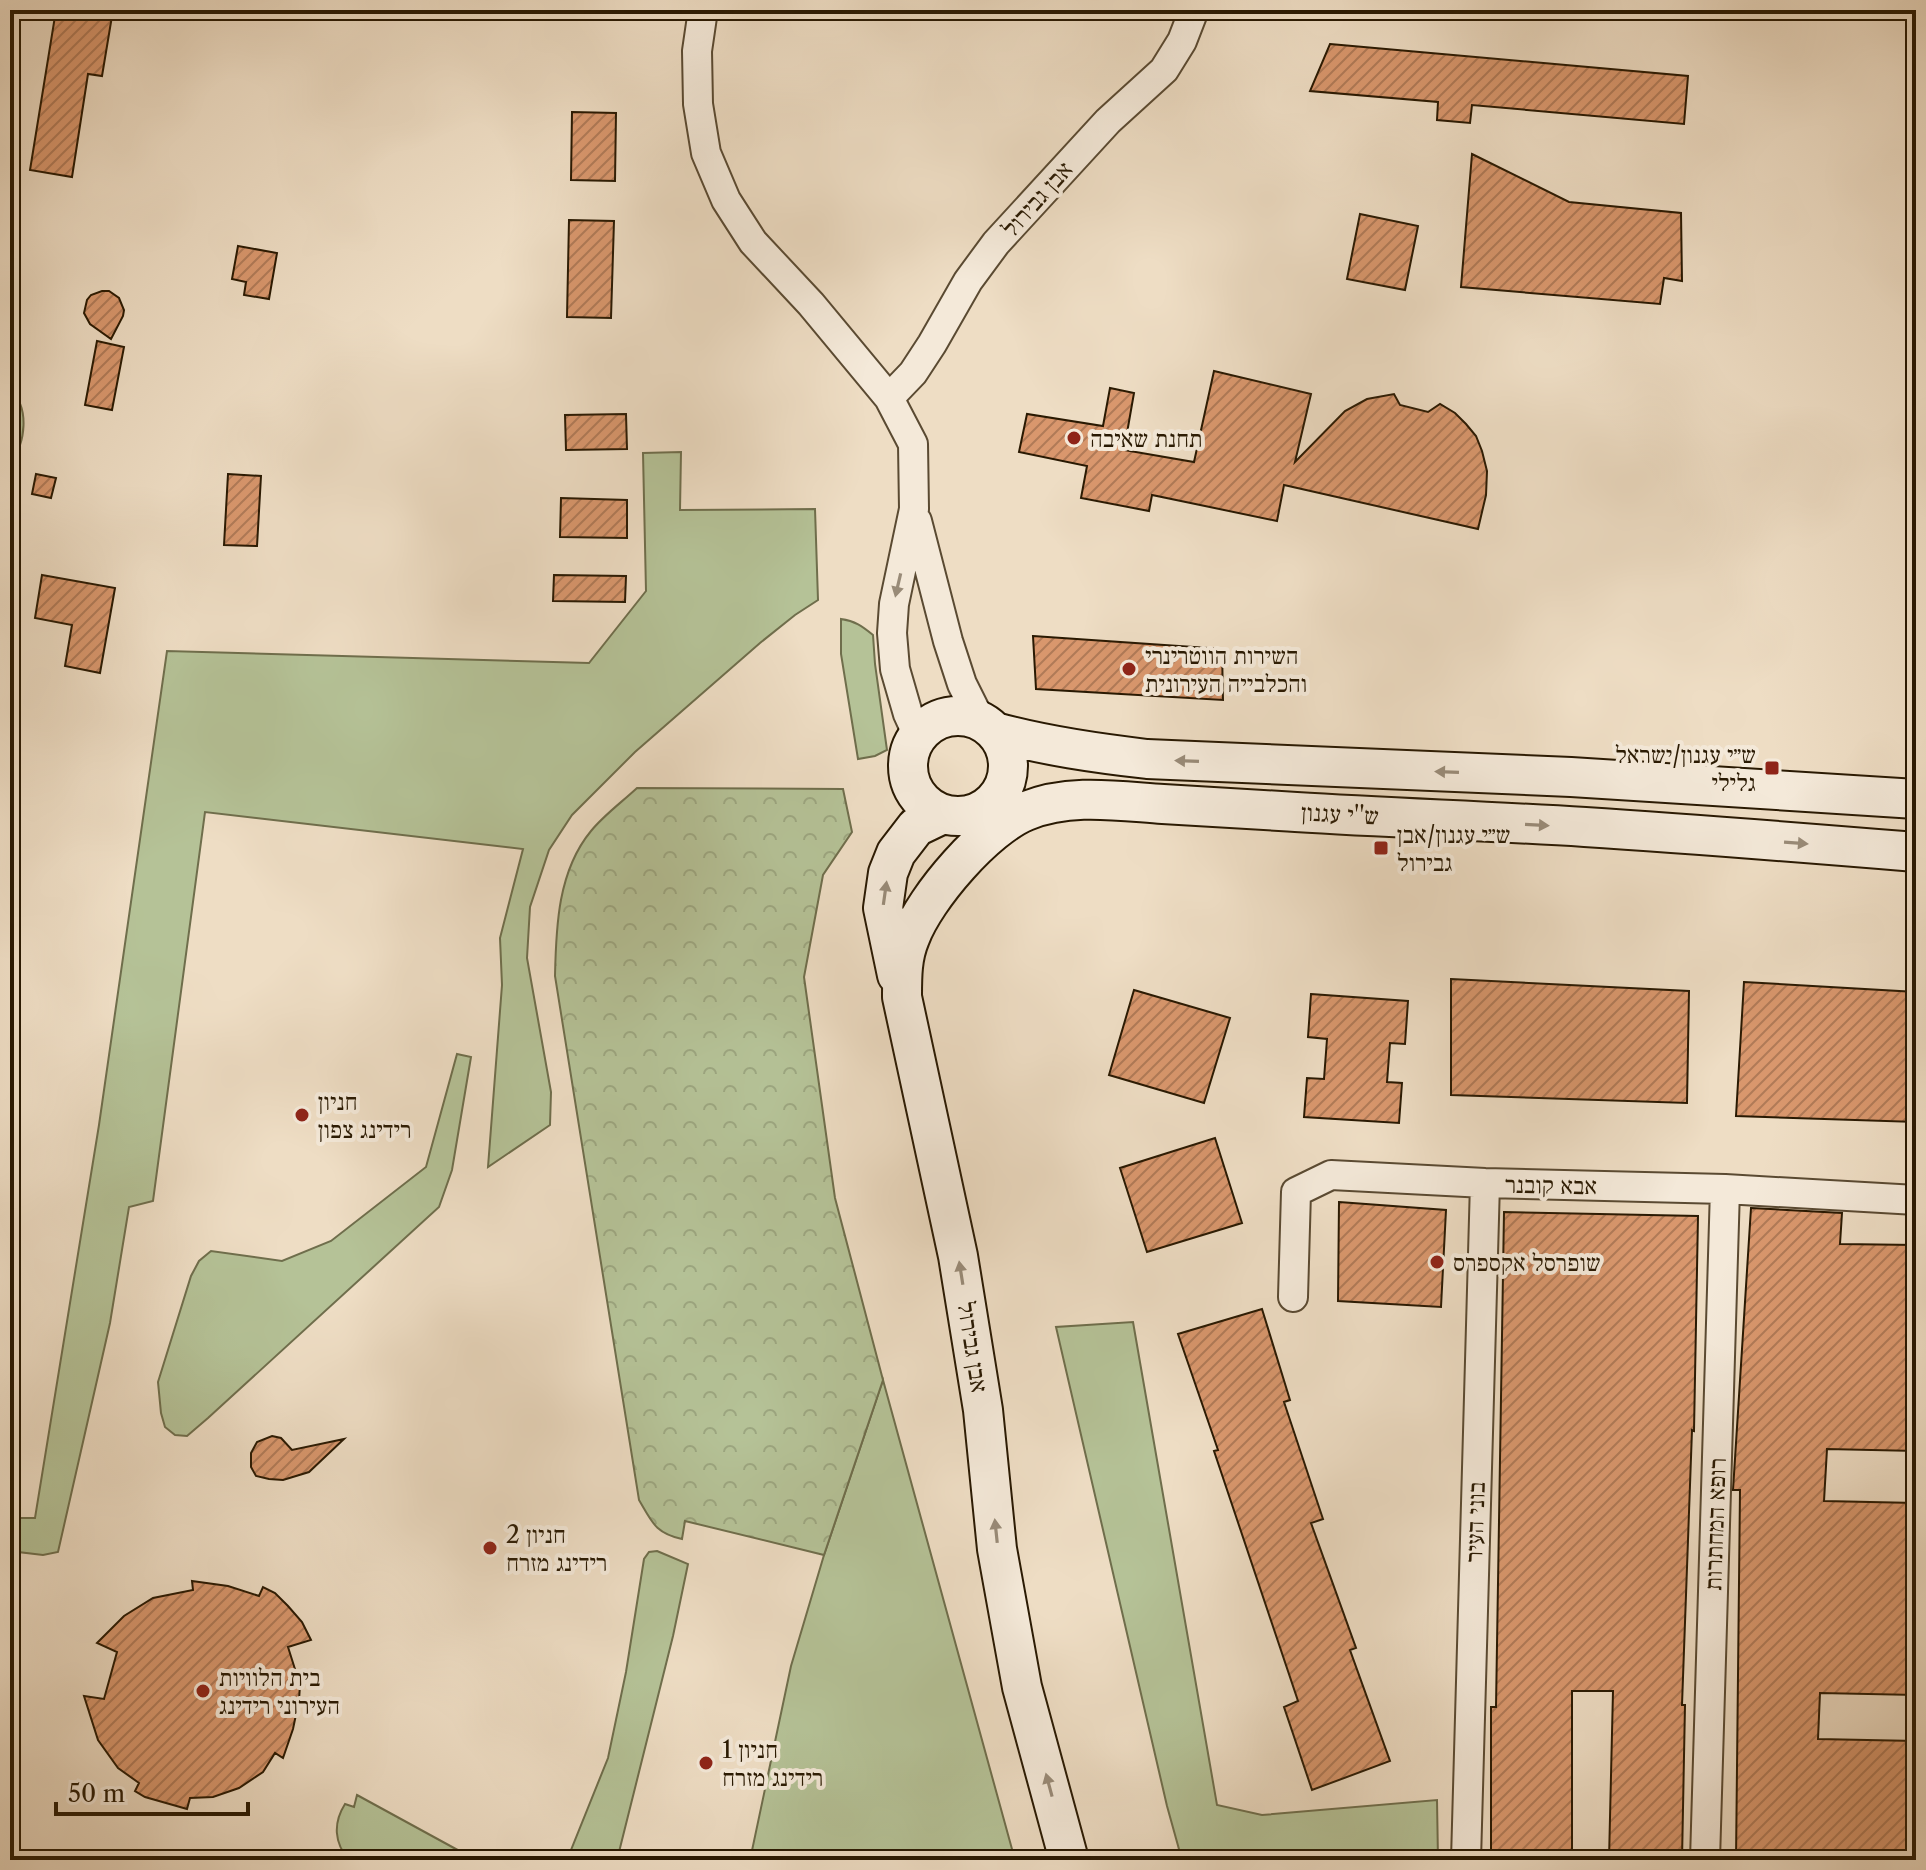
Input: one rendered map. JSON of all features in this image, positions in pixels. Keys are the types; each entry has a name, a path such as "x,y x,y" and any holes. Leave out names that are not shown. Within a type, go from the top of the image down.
{"main road":[{"path":"959,716 988,727 1003,744 1008,757 1005,784 998,797 974,815 958,817 929,808 913,790 909,778 907,764 910,749 918,736 926,727 947,717 959,716"},
{"name":"ש''י עגנון","path":"988,727 1056,747 1147,759 1571,777 1916,799"},
{"path":"998,797 1037,789 1074,788 1333,814"},
{"name":"ש''י עגנון","path":"972,853 993,833 1027,811 1078,799 1600,828 1916,852"},
{"path":"902,997 883,908 884,889 896,853 906,838 916,827 943,814"},
{"name":"אבן גבירול","path":"972,853 933,896 918,919 906,950 902,997 958,1256 983,1410 997,1549 1022,1687 1069,1860"}],"street":[{"path":"703,10 697,51 698,104 706,153 726,200 753,242 811,304 889,398 913,444 914,509 894,604 892,633 895,669 918,736"},
{"name":"אבן גבירול","path":"889,398 913,373 968,281 996,243 1108,121 1164,70 1182,41 1194,10"},
{"path":"914,509 962,684 988,727"},
{"name":"אבא קובנר","path":"1293,1297 1296,1192 1331,1175 1485,1183 1725,1189 1916,1200"},
{"name":"בוני העיר","path":"1466,1860 1485,1183"},
{"name":"רופא המחתרות","path":"1705,1860 1725,1189"}],"green space":[{"path":"10,390 21,406 24,426 20,446 10,462"},
{"path":"681,452 680,510 815,509 818,600 760,643 635,752 572,815 549,850 530,907 527,958 551,1092 550,1125 488,1167 502,985 500,938 523,849 205,812 153,1201 129,1207 110,1323 58,1552 43,1555 10,1551 10,1518 35,1518 99,1125 167,651 589,663 646,591 643,453"},
{"path":"841,619 858,624 873,635 887,750 875,756 858,759 841,654"},
{"path":"637,788 843,789 852,832 823,875 804,977 835,1198 883,1380 824,1555 685,1521 682,1539 673,1537 655,1526 639,1500 555,976 558,919 565,881 572,864 591,831"},
{"path":"457,1054 471,1057 452,1170 439,1207 208,1418 187,1436 175,1435 165,1427 158,1382 191,1276 199,1261 211,1251 282,1261 331,1241 426,1167"},
{"path":"1133,1322 1217,1805 1262,1815 1437,1800 1438,1860 1182,1860 1056,1327"},
{"path":"883,1380 1015,1860 750,1860 791,1666 824,1555"},
{"path":"657,1551 688,1564 617,1860 567,1860 608,1758 626,1672 644,1559 649,1552"},
{"path":"357,1795 476,1860 349,1860 340,1847 337,1826 345,1804 354,1807"}],"building":[{"path":"56,10 113,10 102,76 88,74 72,177 30,170"},
{"path":"1330,44 1688,76 1684,124 1472,105 1470,123 1437,120 1438,102 1310,91"},
{"path":"572,112 616,113 615,181 571,180"},
{"path":"1472,154 1569,202 1681,213 1682,281 1664,278 1660,304 1461,287"},
{"path":"1360,214 1418,226 1405,290 1347,279"},
{"path":"569,220 614,221 611,318 567,317"},
{"path":"238,246 277,253 269,299 244,295 246,282 232,279"},
{"path":"109,291 119,298 124,310 111,339 90,324 84,313 91,295"},
{"path":"97,341 124,347 112,410 85,405"},
{"path":"1214,371 1311,394 1295,462 1345,411 1367,399 1394,394 1400,405 1428,412 1440,404 1466,424 1476,436 1482,451 1487,471 1486,495 1478,529 1284,485 1277,521 1152,495 1149,511 1081,498 1087,466 1019,452 1027,414 1103,426 1110,388 1134,393 1124,450 1194,462"},
{"path":"626,414 627,449 566,450 565,415"},
{"path":"36,474 56,478 51,498 32,494"},
{"path":"228,474 261,476 257,546 224,545"},
{"path":"561,498 627,500 627,538 560,537"},
{"path":"42,575 115,588 100,673 65,666 72,625 35,618"},
{"path":"554,575 626,576 625,602 553,601"},
{"name":"השירות הווטרינרי והכלבייה העירונית","path":"1033,636 1222,649 1223,700 1036,689"},
{"path":"1451,979 1689,991 1687,1103 1451,1095"},
{"path":"1744,982 1916,992 1916,1122 1736,1116"},
{"path":"1134,990 1230,1018 1204,1103 1109,1075"},
{"path":"1311,994 1408,1001 1405,1044 1390,1043 1387,1082 1402,1083 1399,1123 1304,1117 1307,1078 1324,1079 1327,1039 1308,1037"},
{"path":"1215,1138 1242,1223 1147,1252 1120,1168"},
{"path":"1339,1202 1446,1210 1441,1307 1338,1301"},
{"path":"1751,1208 1842,1213 1840,1244 1916,1245 1916,1451 1827,1449 1824,1501 1916,1503 1916,1695 1820,1693 1818,1739 1916,1741 1916,1860 1736,1860 1740,1490 1733,1490"},
{"path":"1504,1212 1698,1216 1694,1431 1682,1705 1685,1705 1682,1860 1609,1860 1613,1691 1572,1691 1572,1860 1491,1860 1491,1707 1496,1707"},
{"path":"1262,1309 1290,1400 1284,1402 1323,1519 1311,1523 1356,1648 1350,1650 1390,1761 1312,1790 1284,1707 1298,1701 1178,1334"},
{"path":"272,1436 281,1438 292,1450 344,1439 309,1472 283,1480 256,1476 251,1467 251,1453 257,1442"},
{"name":"בית הלוויות העירוני רידינג","path":"192,1581 228,1586 259,1596 263,1587 275,1593 288,1606 302,1622 311,1640 288,1647 300,1685 293,1729 283,1758 275,1753 263,1772 239,1788 213,1797 190,1798 187,1809 135,1791 139,1783 118,1768 98,1740 84,1696 104,1699 117,1652 97,1643 124,1616 153,1598 193,1590"}],"place":[{"name":"תחנת שאיבה","path":"1074,438"},
{"name":"השירות הווטרינרי והכלבייה העירונית","path":"1129,669"},
{"name":"ש״י עגנון/ישראל גלילי","path":"1772,768"},
{"name":"ש״י עגנון/אבן גבירול","path":"1381,848"},
{"name":"חניון רידינג צפון","path":"302,1115"},
{"name":"שופרסל אקספרס","path":"1437,1262"},
{"name":"2 חניון רידינג מזרח","path":"490,1548"},
{"name":"בית הלוויות העירוני רידינג","path":"203,1691"},
{"name":"1 חניון רידינג מזרח","path":"706,1763"}]}
